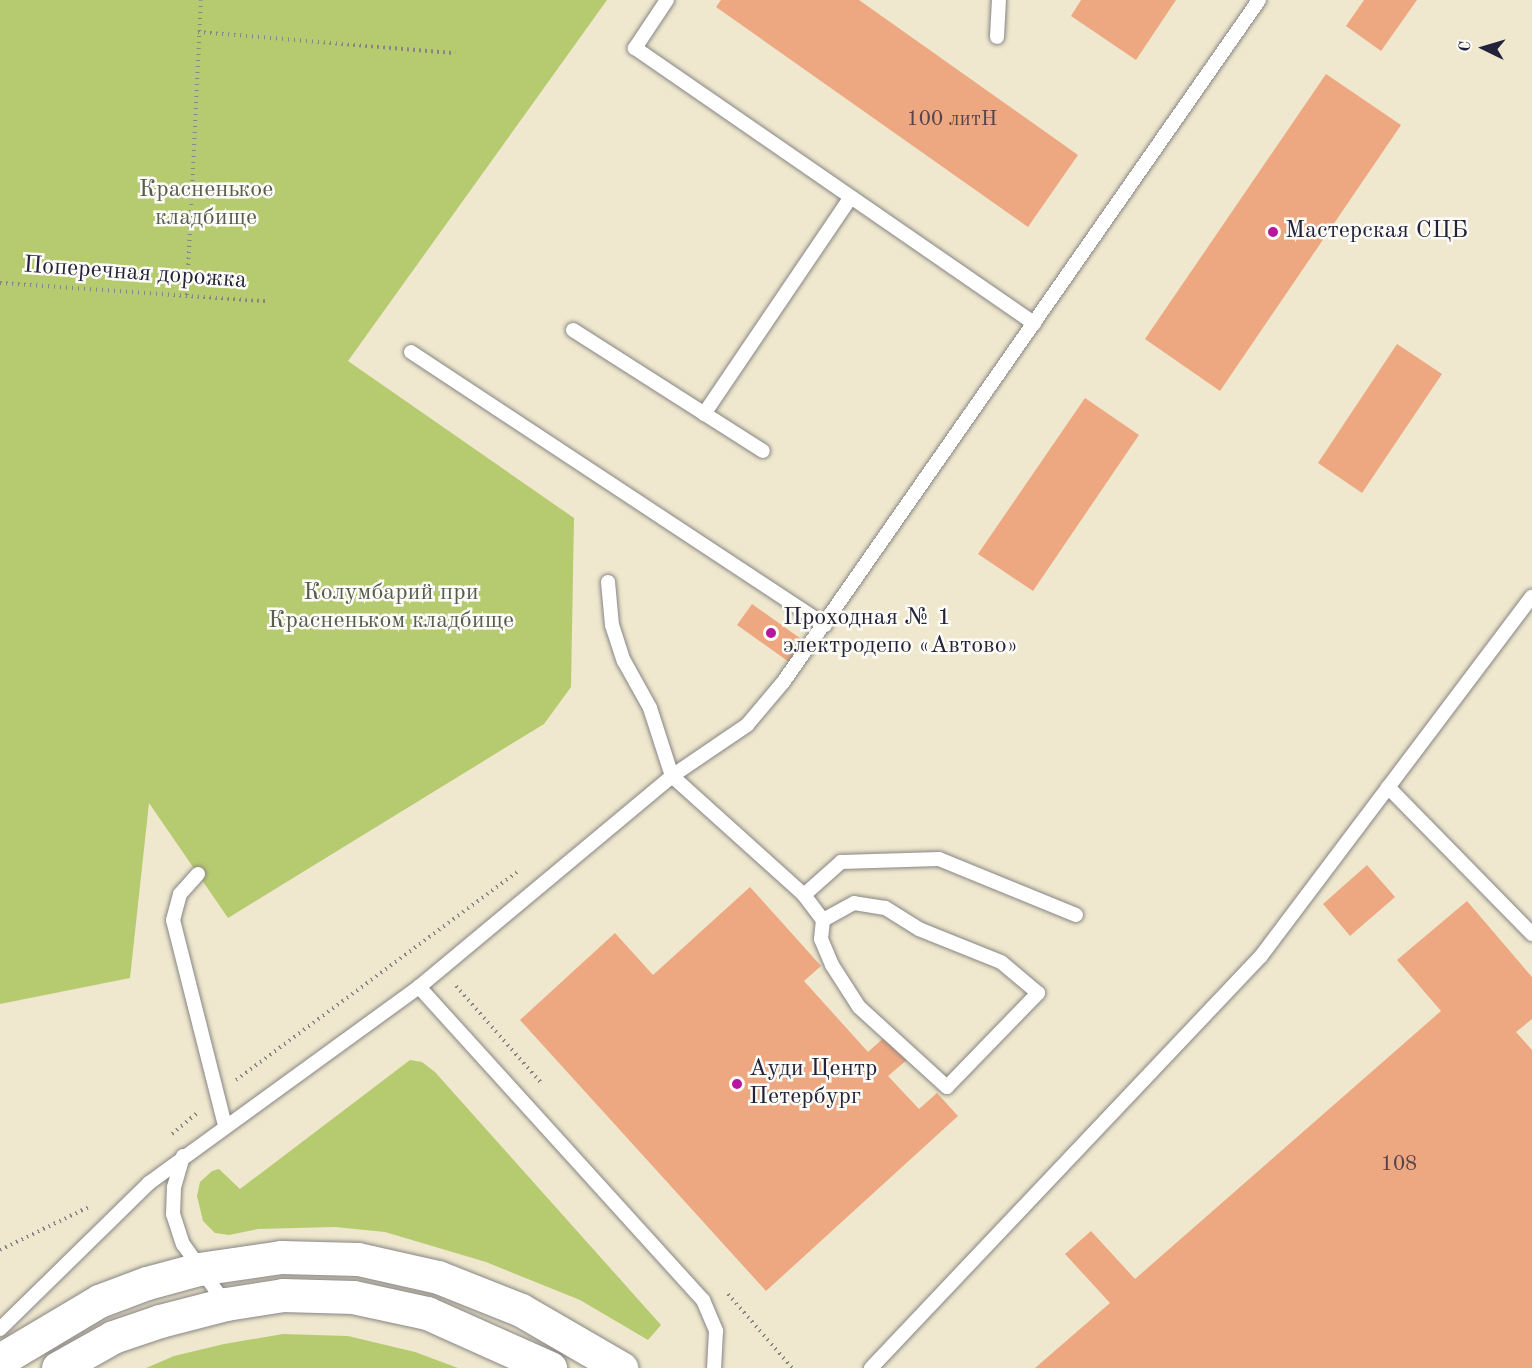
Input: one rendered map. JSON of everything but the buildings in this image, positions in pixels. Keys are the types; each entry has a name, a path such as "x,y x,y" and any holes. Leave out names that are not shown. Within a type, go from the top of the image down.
{"street":[{"path":"0,1360 99,1301 199,1269 281,1257 358,1259 427,1275 521,1310 621,1368"},
{"path":"58,1368 113,1337 226,1304 283,1295 353,1297 427,1313 550,1368"}],"lane":[{"path":"667,0 635,48 1034,323"},
{"path":"997,37 999,0"},
{"path":"0,1329 149,1183 183,1156 419,987 672,776 747,725 825,625 1259,0"},
{"path":"704,414 851,197"},
{"path":"573,330 763,451"},
{"path":"411,352 825,625"},
{"path":"608,582 618,643 650,708 672,776 804,895 824,920 821,939 832,965 859,1007 947,1087 1038,993 1001,962 919,929 885,908 854,903 824,920"},
{"path":"871,1368 1261,956 1532,597"},
{"path":"1388,787 1532,934"},
{"path":"804,895 841,862 939,859 1076,915"},
{"path":"198,874 180,894 173,920 225,1126"},
{"path":"419,987 704,1300 717,1331 714,1368"},
{"path":"183,1156 174,1187 174,1214 183,1244 226,1304"}],"path":[{"path":"187,295 201,0"},
{"path":"198,32 456,53"},
{"name":"Поперечная дорожка","path":"0,283 267,301"},
{"path":"164,1141 216,1096 523,868"},
{"path":"0,1250 94,1204 75,1222"}],"green space":[{"name":"Красненькое кладбище","path":"0,0 607,0 348,361 574,518 571,687 544,724 228,918 149,803 130,978 0,1004"},
{"path":"410,1060 422,1062 435,1072 661,1325 648,1340 580,1300 486,1262 385,1232 335,1227 258,1229 229,1235 215,1233 203,1221 197,1196 200,1182 212,1171 219,1169 240,1189"},
{"path":"283,1334 348,1336 415,1352 458,1368 146,1368 174,1356 224,1344"}],"place":[{"name":"Мастерская СЦБ","path":"1273,232"},
{"name":"Проходная № 1 электродепо «Автово»","path":"771,633"},
{"name":"Ауди Центр Петербург","path":"737,1084"}],"park label":[{"name":"Колумбарий при Красненьком кладбище","path":"391,608"}]}
